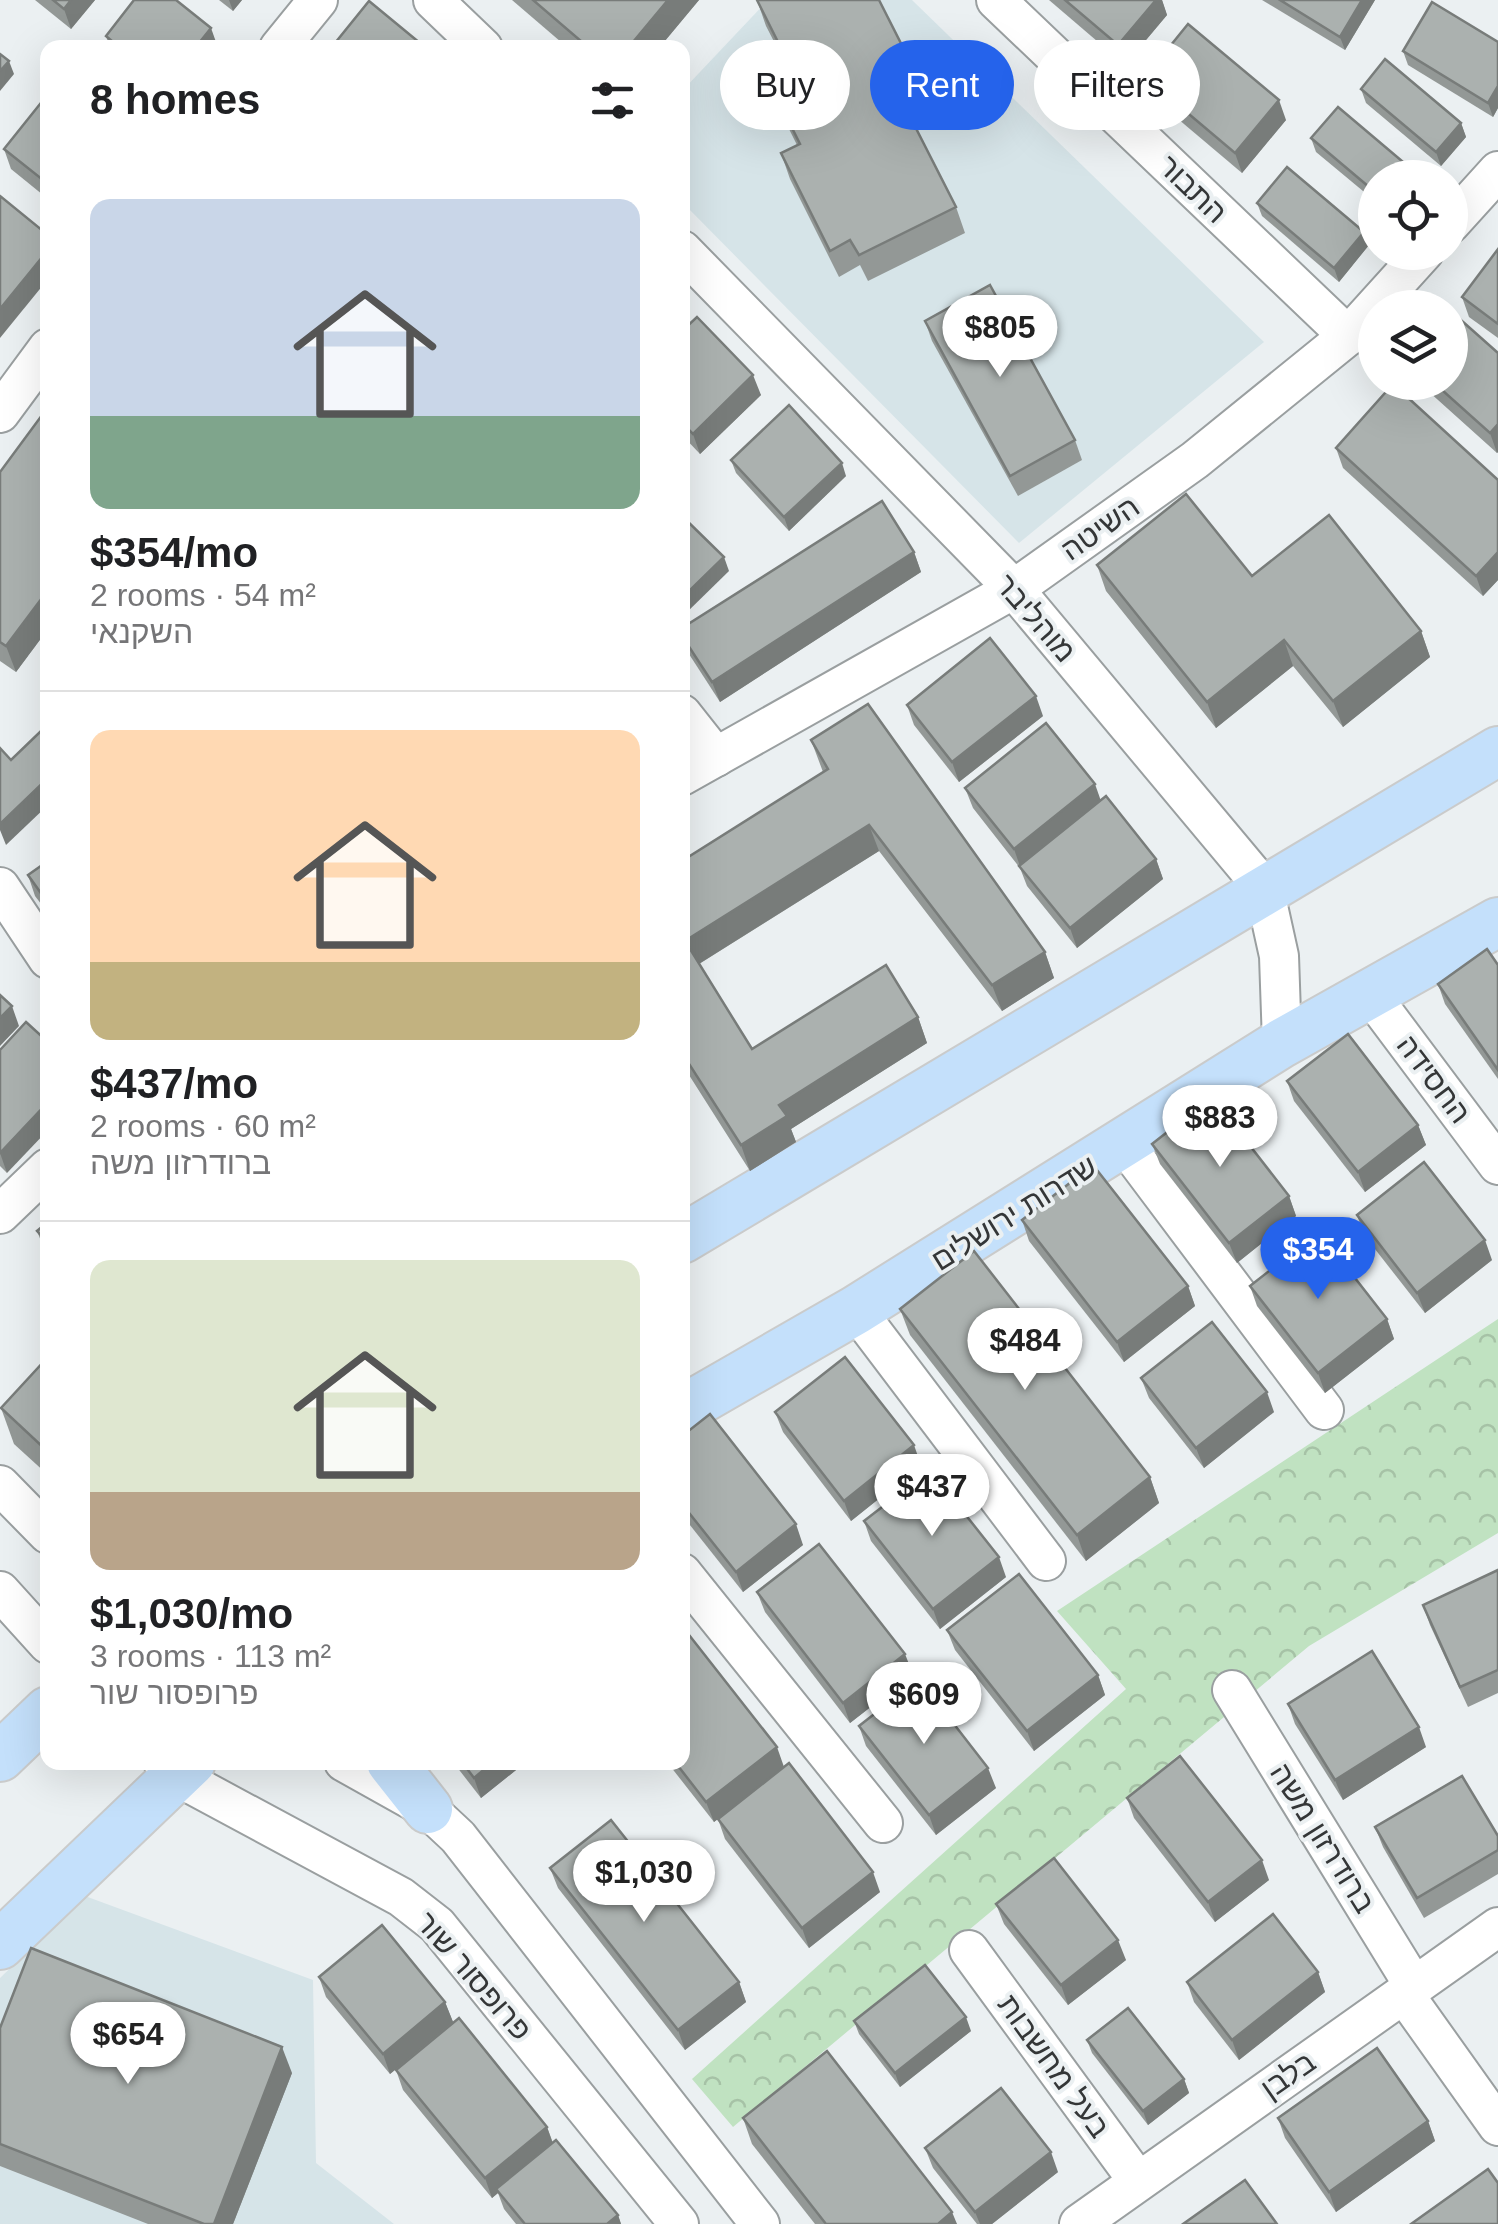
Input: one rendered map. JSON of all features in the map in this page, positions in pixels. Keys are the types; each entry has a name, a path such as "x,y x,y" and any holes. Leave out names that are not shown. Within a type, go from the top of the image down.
{"main road":[{"path":"690,1235 1264,888 1498,752"},
{"name":"שדרות ירושלים","path":"690,1405 856,1310 1282,1043 1498,922"},
{"path":"0,1757 40,1719"},
{"path":"0,1944 175,1770"},
{"path":"397,1770 428,1809"}],"street":[{"path":"286,40 318,0"},
{"path":"433,0 475,40"},
{"name":"התבור","path":"996,0 1348,336"},
{"path":"1468,204 1498,172"},
{"name":"מוהליבר","path":"690,258 1014,589 1264,888 1279,956 1282,1043"},
{"name":"השיטה","path":"690,772 1014,589 1195,460 1348,336 1408,270"},
{"path":"0,413 40,359"},
{"path":"690,724 716,758"},
{"path":"0,887 40,947"},
{"name":"החסידה","path":"1370,994 1498,1164"},
{"path":"1124,1145 1324,1410"},
{"path":"0,1214 40,1176"},
{"path":"856,1310 1046,1561"},
{"path":"0,1485 40,1526"},
{"path":"690,1584 884,1823"},
{"path":"0,1591 40,1635"},
{"name":"ברודרזון משה","path":"1232,1690 1409,1990 1498,2126"},
{"name":"פרופסור שור","path":"183,1770 401,1897 437,1926 679,2224"},
{"path":"358,1770 428,1809 458,1837 760,2224"},
{"name":"בלבן","path":"1079,2224 1498,1928"},
{"name":"בעל מחשבות","path":"969,1950 1138,2181"}],"shaded area":[{"path":"768,0 912,0 953,40 870,40 870,130 1014,130 1014,99 1034,119 1034,130 1046,130 1264,342 1019,543 690,210 690,83 720,51 720,130 850,130 850,40 730,40"},
{"path":"85,1896 313,1980 316,2163 394,2224 0,2224 0,1978"}],"green space":[{"path":"1498,1319 1498,1533 1309,1646 733,2127 692,2079 1126,1689 1057,1611"}],"building":[{"path":"53,0 71,0 64,9"},
{"path":"134,0 176,0 211,28 201,40 111,40 106,36"},
{"path":"533,0 668,0 635,40 580,40"},
{"path":"757,0 879,0 899,40 870,40 870,130 917,130 956,207 859,255 850,240 830,251 781,153 800,144 793,130 850,130 850,40 777,40"},
{"path":"1065,0 1156,0 1122,40 1112,40"},
{"path":"1280,0 1362,0 1340,37"},
{"path":"369,1 416,40 337,40"},
{"path":"1432,2 1498,42 1498,86 1488,103 1403,51"},
{"path":"1188,24 1279,100 1235,153 1200,123 1200,40 1175,40"},
{"path":"0,54 9,61 0,71"},
{"path":"1385,59 1461,123 1436,152 1361,89"},
{"path":"40,104 40,178 4,149"},
{"path":"1338,107 1401,160 1358,160 1358,178 1311,138"},
{"path":"1287,167 1358,227 1358,239 1334,268 1257,203"},
{"path":"0,196 40,228 40,260 0,309"},
{"path":"1498,249 1498,324 1468,302 1467,290"},
{"path":"990,285 1075,440 1010,476 925,321"},
{"path":"697,317 753,375 693,434 690,431 690,324"},
{"path":"1468,326 1498,353 1498,424 1490,433 1453,400 1468,400"},
{"path":"1379,400 1410,400 1498,480 1498,552 1476,576 1336,448"},
{"path":"789,405 842,463 784,517 731,460"},
{"path":"40,418 40,601 6,646 0,642 0,472"},
{"path":"1186,494 1252,576 1329,515 1421,631 1333,701 1284,640 1207,702 1097,565"},
{"path":"882,501 914,552 712,682 690,648 690,623"},
{"path":"690,524 724,557 690,590"},
{"path":"990,638 1036,696 952,762 907,705"},
{"path":"868,704 1045,952 992,985 869,825 690,938 690,856 828,769 811,740"},
{"path":"1046,723 1095,784 1014,849 965,788"},
{"path":"40,732 40,786 0,824 0,748 11,760"},
{"path":"1106,796 1156,859 1070,928 1019,866"},
{"path":"40,867 40,892 28,875"},
{"path":"690,949 752,1049 886,965 918,1017 779,1105 787,1116 741,1145 690,1065"},
{"path":"1487,949 1498,965 1498,1070 1438,984"},
{"path":"0,995 12,1006 0,1018"},
{"path":"26,1022 40,1035 40,1110 0,1153 0,1050"},
{"path":"1348,1034 1418,1125 1358,1172 1287,1081"},
{"path":"1212,1097 1289,1196 1229,1243 1152,1144"},
{"path":"1424,1162 1485,1240 1417,1293 1357,1215"},
{"path":"1093,1165 1188,1286 1117,1342 1022,1220"},
{"path":"1319,1232 1387,1319 1318,1373 1250,1286"},
{"path":"974,1251 1150,1477 1077,1535 900,1309"},
{"path":"1212,1322 1267,1392 1196,1448 1141,1378"},
{"path":"845,1357 914,1445 844,1501 775,1412"},
{"path":"40,1366 40,1444 1,1408"},
{"path":"710,1414 796,1524 736,1572 690,1514 690,1430"},
{"path":"930,1470 999,1557 933,1609 864,1521"},
{"path":"819,1544 905,1654 843,1703 757,1592"},
{"path":"1498,1570 1498,1670 1460,1687 1423,1605"},
{"path":"1019,1574 1098,1675 1027,1731 947,1630"},
{"path":"690,1636 777,1747 706,1802 681,1770 690,1770"},
{"path":"1372,1651 1419,1727 1335,1780 1288,1704"},
{"path":"919,1679 988,1768 929,1815 859,1726"},
{"path":"1180,1756 1262,1860 1208,1902 1127,1798"},
{"path":"789,1763 873,1872 802,1928 718,1819"},
{"path":"1462,1776 1498,1836 1498,1850 1417,1898 1375,1827"},
{"path":"611,1820 739,1982 678,2030 550,1868"},
{"path":"1054,1858 1118,1940 1061,1985 996,1904"},
{"path":"1273,1914 1318,1972 1232,2040 1187,1982"},
{"path":"382,1925 445,2002 383,2054 319,1977"},
{"path":"31,1948 282,2047 214,2224 204,2224 0,2144 0,2028"},
{"path":"925,1965 966,2017 895,2073 854,2021"},
{"path":"1128,2008 1184,2079 1143,2111 1087,2040"},
{"path":"459,2018 547,2127 485,2178 396,2070"},
{"path":"1377,2048 1428,2121 1329,2192 1278,2118"},
{"path":"827,2051 952,2212 938,2224 826,2224 743,2118"},
{"path":"1001,2088 1051,2152 975,2212 925,2148"},
{"path":"556,2140 618,2215 607,2224 525,2224 496,2189"},
{"path":"1488,2169 1498,2183 1498,2224 1411,2224"},
{"path":"1245,2180 1277,2224 1183,2224"}]}
